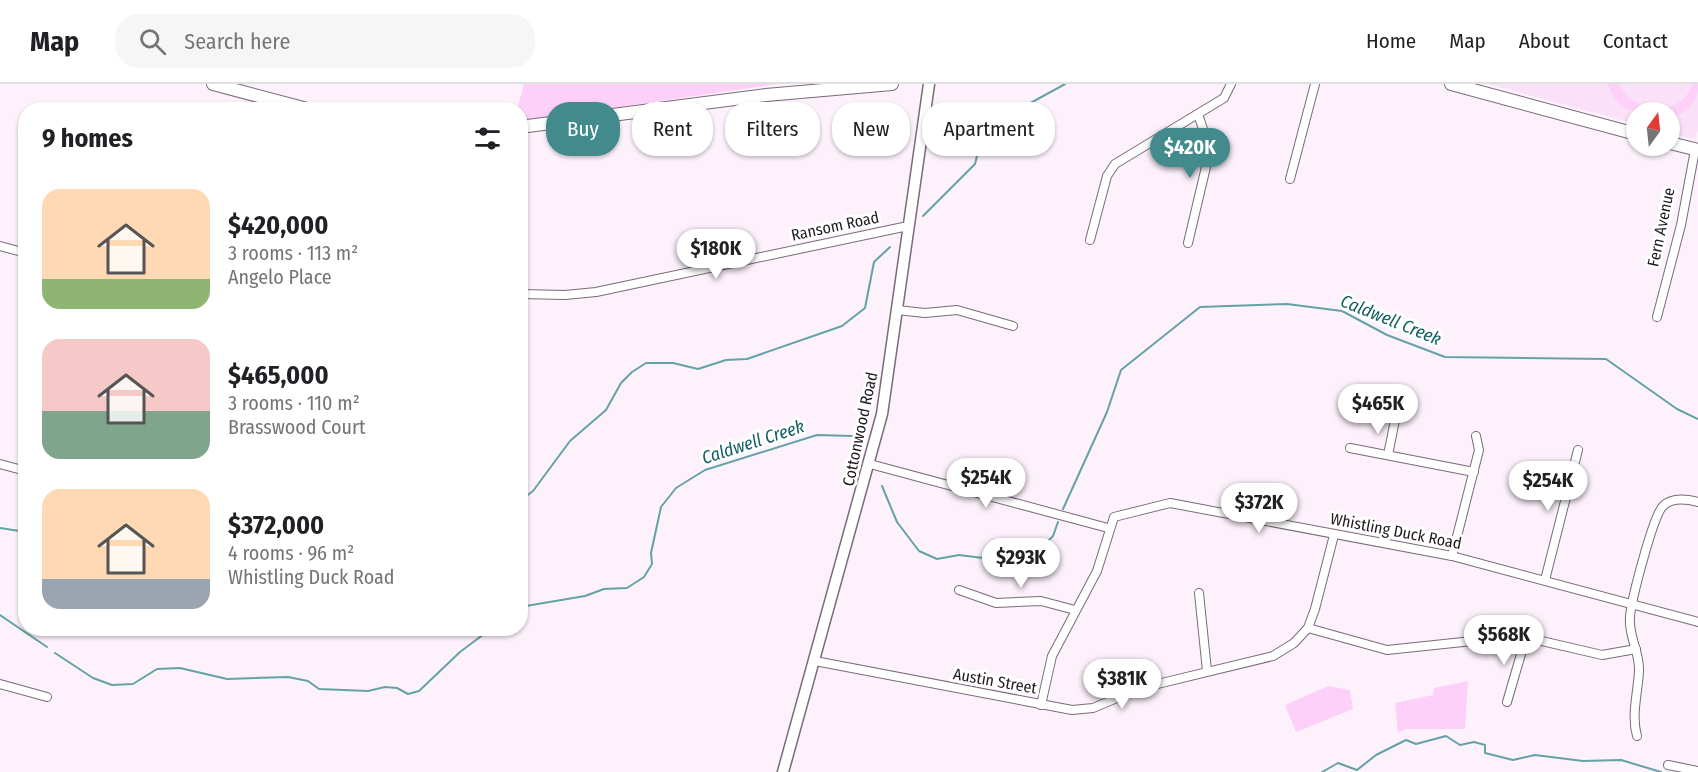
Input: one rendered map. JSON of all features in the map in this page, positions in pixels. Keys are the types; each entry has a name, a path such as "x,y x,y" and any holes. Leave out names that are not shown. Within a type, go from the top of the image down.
{"main road":[{"path":"213,84 277,102"},
{"path":"528,126 766,95 892,84"},
{"path":"1451,84 1626,131"},
{"path":"1680,145 1697,148"}],"street":[{"name":"Cottonwood Road","path":"783,772 882,414 929,84"},
{"path":"1090,240 1107,176 1115,164 1224,98 1232,84"},
{"path":"1290,179 1315,84"},
{"path":"1188,243 1210,150 1198,114"},
{"name":"Fern Avenue","path":"1657,317 1681,225 1697,148"},
{"name":"Ransom Road","path":"528,294 565,295 596,292 908,226"},
{"path":"0,246 18,251"},
{"path":"897,310 925,313 957,310 1013,326"},
{"path":"1388,455 1395,420"},
{"path":"1452,556 1479,450 1476,436"},
{"path":"1350,448 1474,472"},
{"path":"1545,580 1578,450"},
{"path":"0,464 18,469"},
{"path":"870,464 1108,528 1097,571 1052,656 1041,705"},
{"path":"1637,736 1634,723 1639,670 1630,630 1632,604 1658,513 1670,502 1681,500 1698,502"},
{"name":"Whistling Duck Road","path":"1108,528 1114,517 1170,503 1452,556 1698,622"},
{"path":"1334,535 1308,628 1387,650 1526,637 1602,655 1636,649"},
{"path":"959,590 996,603 1041,601 1075,610"},
{"path":"1199,593 1207,671"},
{"name":"Austin Street","path":"815,661 1072,710 1093,708 1141,688 1273,656 1294,644 1308,628"},
{"path":"1507,702 1526,637"},
{"path":"0,684 47,697"},
{"path":"1668,765 1698,771"}],"shaded area":[{"path":"524,84 778,84 653,102 632,102 632,105 620,107 620,102 546,102 546,117 528,120 528,102 519,102"},
{"path":"1488,84 1698,84 1698,131 1694,139 1680,136 1680,102 1626,102 1626,121"},
{"path":"1608,84 1619,84 1634,102 1626,102 1626,108 1618,103"},
{"path":"1692,84 1698,84 1694,102 1680,114 1679,102 1687,95"},
{"path":"1468,681 1465,729 1406,729 1398,733 1395,703 1433,695 1434,688"},
{"path":"1328,686 1350,690 1353,709 1296,732 1285,705"}],"waterway":[{"path":"923,216 975,164 979,148 1000,134 1025,106 1065,84"},
{"path":"528,495 570,441 606,410 621,383 632,372 646,363 673,363 698,369 726,360 747,359 842,326 865,308 874,262 890,247"},
{"name":"Caldwell Creek","path":"1063,509 1107,412 1121,370 1200,307 1287,304 1342,311 1387,335 1445,357 1606,359 1677,409 1698,419"},
{"name":"Caldwell Creek","path":"528,606 585,596 604,589 627,588 644,577 652,564 651,553 661,507 676,488 705,470 817,435 852,436"},
{"name":"Caldwell Creek","path":"882,486 897,522 919,551 937,559 959,555 983,558 1017,552 1047,542 1053,536 1058,522"},
{"path":"0,528 18,531"},
{"name":"Caldwell Creek","path":"0,615 18,627"},
{"name":"Caldwell Creek","path":"31,636 47,647"},
{"name":"Caldwell Creek","path":"55,653 93,678 112,685 133,684 157,669 180,668 227,679 288,677 308,681 319,689 368,691 385,687 397,688 408,694 419,691 460,652 481,636"},
{"path":"1322,772 1338,763 1357,770 1376,755 1406,740 1416,744 1446,736 1460,745 1474,742 1485,745 1485,753 1513,760 1535,755 1583,761 1621,760 1661,772"}]}
